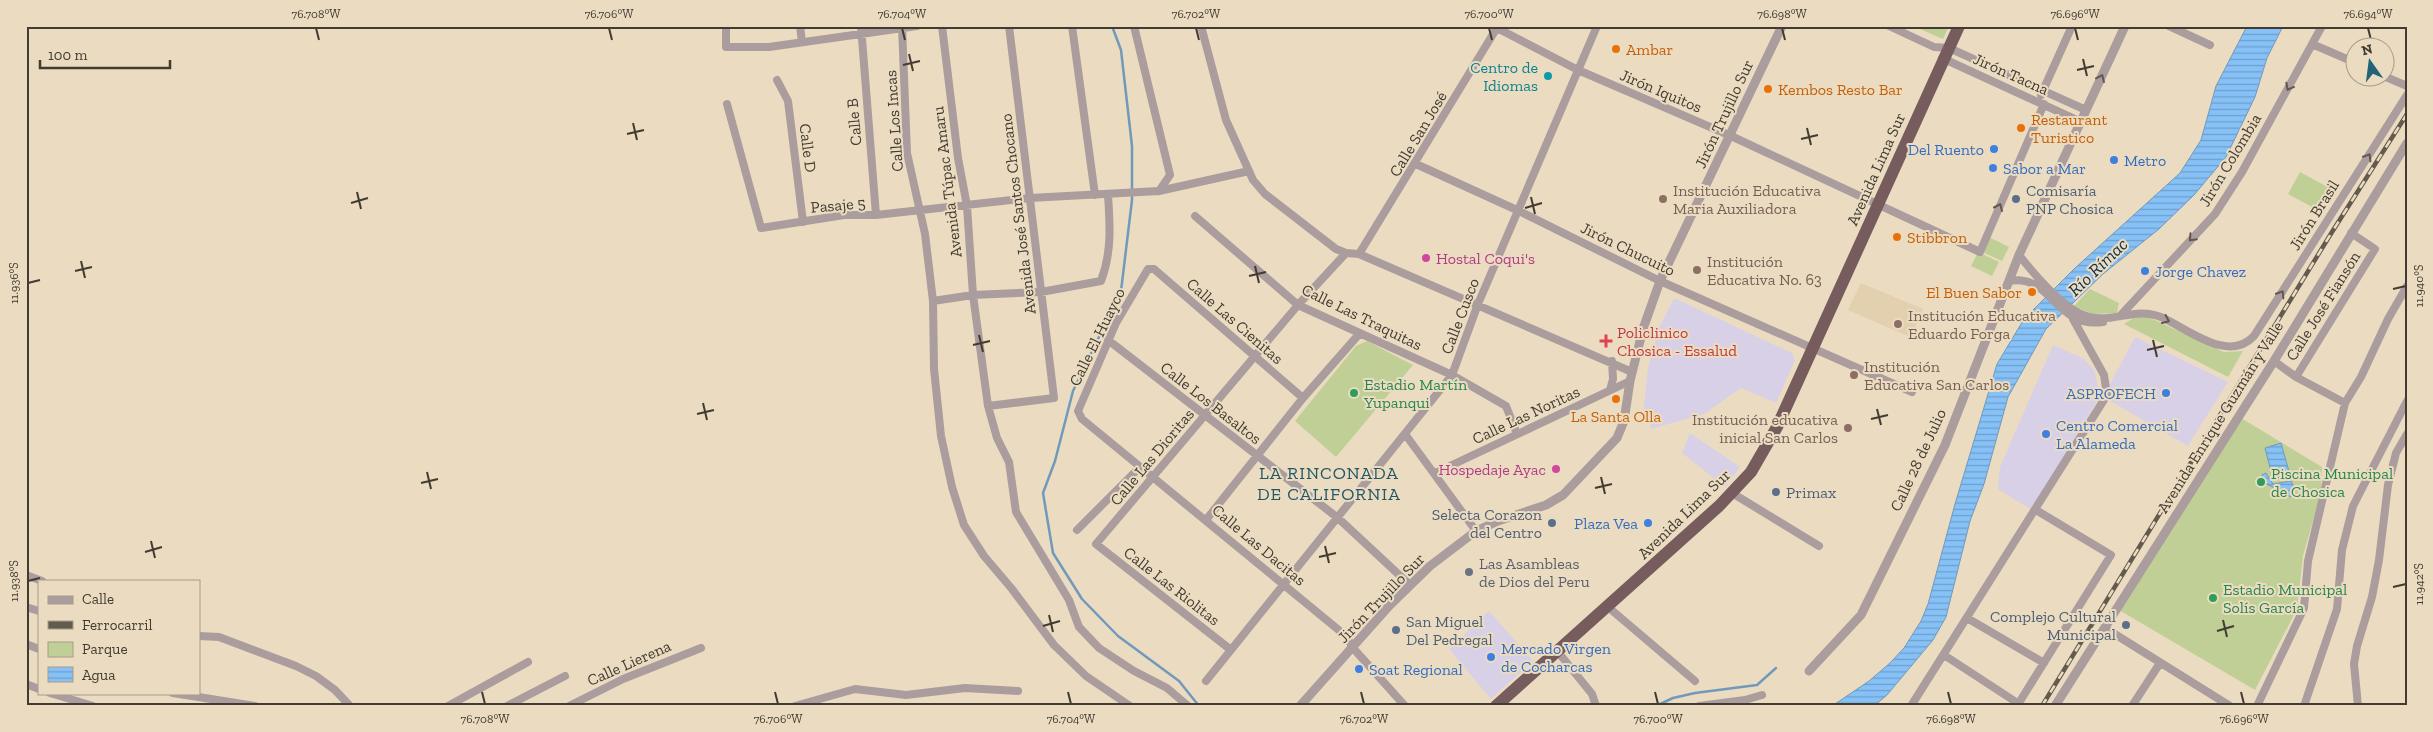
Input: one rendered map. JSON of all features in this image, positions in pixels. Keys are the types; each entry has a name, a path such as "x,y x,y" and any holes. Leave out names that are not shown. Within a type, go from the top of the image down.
{"highway":[{"name":"Avenida Lima Sur","path":"1496,706 1608,607 1732,493 1751,472 1777,427 1959,26"}],"street":[{"path":"726,26 726,47 769,46 802,42 861,30 917,26"},
{"path":"800,26 802,42"},
{"name":"Avenida Túpac Amaru","path":"942,26 958,158 967,206 973,295 988,406 997,438 1008,462 1016,512 1068,600 1079,627 1099,648 1134,672 1167,688 1188,706"},
{"name":"Avenida José Santos Chocano","path":"988,406 1054,398 1009,26"},
{"path":"1072,26 1095,195"},
{"path":"1134,26 1170,175 1159,190"},
{"path":"1201,26 1220,102 1248,171 1265,194 1336,249 1346,253 1359,254 1478,304 1612,362 1631,376"},
{"name":"Calle Cusco","path":"1206,681 1285,585 1452,374 1478,304 1597,26"},
{"name":"Jirón Trujillo Sur","path":"1300,706 1410,585 1476,531 1498,521 1546,505 1572,488 1604,454 1621,429 1631,376 1643,329 1660,281 1782,26"},
{"name":"Jirón Tacna","path":"1889,26 2081,122"},
{"path":"2041,103 2043,90 2072,26"},
{"name":"Calle 28 de Julio","path":"1809,670 1860,615 1945,445 2019,255 2125,26"},
{"path":"2169,26 2210,45"},
{"name":"Jirón Colombia","path":"2120,316 2215,214 2242,172 2322,26"},
{"name":"Calle Los Incas","path":"902,27 907,153 918,210 925,234 933,301 934,369 941,436 952,487 964,525 984,556 1012,588 1054,645 1086,676 1130,706"},
{"name":"Jirón Iquitos","path":"1498,27 1578,70 1731,136 1980,252 2041,103"},
{"name":"Calle San José","path":"1359,254 1416,164 1498,27"},
{"name":"Calle B","path":"861,30 876,215"},
{"path":"2312,44 2346,59"},
{"name":"Jirón Tacna","path":"1934,47 2043,90 2086,110"},
{"name":"Calle D","path":"777,80 788,101 803,222"},
{"name":"Jirón Brasil","path":"2120,316 2143,312 2160,317 2225,346 2241,345 2254,336 2407,95"},
{"name":"Pasaje 5","path":"727,104 761,228 844,215 876,215 1030,198 1108,195 1159,190 1248,171"},
{"name":"Avenida Enrique Guzmán y Valle","path":"2055,706 2274,361 2407,143"},
{"name":"Jirón Chucuito","path":"1416,164 1519,211 1660,281 1912,392"},
{"path":"933,301 973,295 1041,292 1101,281 1109,255 1111,230 1108,195"},
{"name":"Calle Las Traquitas","path":"1195,216 1298,305 1452,374 1506,406 1517,434"},
{"name":"Calle José Fiansón","path":"2296,377 2375,249 2351,233"},
{"name":"Calle Las Dioritas","path":"1096,544 1298,305 1346,253"},
{"path":"1911,706 2107,395 2104,375 2071,314 2048,291 2019,255"},
{"name":"Calle El Huayco","path":"1082,419 1078,411 1108,340 1148,269"},
{"name":"Calle Las Cienitas","path":"1148,269 1154,269 1303,398"},
{"path":"2008,281 2030,282 2048,291"},
{"path":"2257,706 2304,608 2308,562 2345,403 2361,377 2388,319 2407,286"},
{"path":"2071,314 2098,318 2120,316"},
{"path":"1206,520 1303,398 1360,333"},
{"name":"Calle Los Basaltos","path":"1108,340 1338,518 1410,585"},
{"path":"2274,361 2296,377 2345,403"},
{"path":"1610,390 1613,379 1612,362"},
{"name":"Calle Las Noritas","path":"1435,473 1610,390 1631,376"},
{"path":"2304,706 2337,609 2342,550 2353,506 2407,401"},
{"name":"Calle Las Dacitas","path":"1082,419 1346,636 1354,648 1405,706"},
{"path":"1404,434 1435,473 1476,531"},
{"path":"2358,706 2354,664 2357,646 2372,597 2379,560 2388,485 2396,453 2407,434"},
{"path":"1077,530 1140,467"},
{"path":"1732,493 1819,546"},
{"path":"1944,655 2018,705 2111,555 2036,510"},
{"name":"Calle Las Riolitas","path":"1096,544 1231,650"},
{"path":"26,574 40,580"},
{"path":"26,607 38,611"},
{"path":"1608,607 1695,681"},
{"path":"1967,618 2044,663"},
{"path":"2105,628 2230,706"},
{"path":"200,636 219,637 296,666 316,676 335,690 350,706"},
{"path":"26,644 38,648"},
{"name":"Calle Lierena","path":"569,706 623,679 700,648"},
{"path":"1558,652 1592,694 1596,706"},
{"path":"448,706 528,662"},
{"path":"2132,706 2160,662"},
{"path":"507,706 565,676"},
{"path":"26,684 38,689"},
{"path":"795,706 855,689 906,695 966,688 1018,691"},
{"path":"53,694 93,706"},
{"path":"179,694 255,706"},
{"path":"1700,706 1745,700 1762,695"}],"shaded area":[{"name":"Institución Educativa Eduardo Forga","path":"1861,283 1923,309 1910,337 1848,310"},
{"path":"1674,298 1792,353 1795,360 1776,403 1741,388 1704,414 1650,429 1651,415 1643,415 1648,368 1659,328"},
{"name":"ASPROFECH","path":"2135,337 2228,382 2188,446 2110,401 2110,384"},
{"name":"Centro Comercial La Alameda","path":"2053,345 2084,359 2094,370 2099,390 2097,401 2032,510 1998,489 2000,467"},
{"path":"1690,433 1740,467 1725,487 1682,453"},
{"name":"Mercado Virgen de Cocharcas","path":"1489,611 1533,661 1491,699 1449,649"}],"green space":[{"path":"1913,26 1949,26 1943,39"},
{"path":"2300,172 2335,191 2323,213 2288,194"},
{"path":"1987,236 2009,247 2002,261 1980,251"},
{"path":"1978,252 1999,262 1992,276 1971,266"},
{"path":"2090,289 2119,303 2117,313 2092,314 2074,306"},
{"path":"2146,316 2224,352 2243,351 2228,377 2124,324 2135,317"},
{"name":"Estadio Martín Yupanqui","path":"1367,341 1413,365 1336,457 1295,421 1356,346"},
{"name":"Estadio Municipal Solís García","path":"2241,418 2322,467 2321,493 2303,556 2297,609 2255,690 2119,610"}],"water":[{"name":"Río Rímac","path":"2247,26 2283,26 2267,58 2255,97 2226,157 2194,195 2159,229 2103,274 2046,329 2008,397 1984,484 1970,521 1946,617 1933,640 1887,695 1874,706 1832,706 1869,681 1890,663 1904,648 1921,621 1928,604 1955,504 1997,364 2024,319 2074,269 2180,173 2201,140 2216,86"},
{"path":"2281,443 2290,475 2273,479 2265,448"},
{"path":"2266,473 2273,484 2291,481 2293,485 2291,497 2261,481 2262,475"}],"waterway":[{"path":"1112,26 1121,50 1132,146 1132,200 1121,291 1073,391 1055,461 1043,493 1053,553 1082,599 1118,636 1179,681 1199,706"},
{"path":"1656,706 1673,698 1695,693 1757,685 1776,668"}],"railway":[{"path":"2042,706 2332,232 2407,114"}],"place":[{"name":"Ambar","path":"1616,49"},
{"name":"Centro de Idiomas","path":"1548,76"},
{"name":"Kembos Resto Bar","path":"1768,89"},
{"name":"Restaurant Turistico","path":"2021,128"},
{"name":"Del Ruento","path":"1994,149"},
{"name":"Metro","path":"2114,160"},
{"name":"Sabor a Mar","path":"1993,168"},
{"name":"Institución Educativa Maria Auxiliadora","path":"1663,199"},
{"name":"Comisaría PNP Chosica","path":"2016,199"},
{"name":"Stibbron","path":"1897,237"},
{"name":"Hostal Coqui's","path":"1426,258"},
{"name":"Institución Educativa No. 63","path":"1697,270"},
{"name":"Jorge Chavez","path":"2145,271"},
{"name":"El Buen Sabor","path":"2032,292"},
{"name":"Institución Educativa Eduardo Forga","path":"1898,324"},
{"name":"Policlinico Chosica - Essalud","path":"1606,341"},
{"name":"Institución Educativa San Carlos","path":"1854,375"},
{"name":"Estadio Martín Yupanqui","path":"1354,393"},
{"name":"ASPROFECH","path":"2166,393"},
{"name":"La Santa Olla","path":"1616,399"},
{"name":"Institución educativa inicial San Carlos","path":"1848,428"},
{"name":"Centro Comercial La Alameda","path":"2046,434"},
{"name":"Hospedaje Ayac","path":"1556,469"},
{"name":"Piscina Municipal de Chosica","path":"2261,482"},
{"name":"Primax","path":"1776,492"},
{"name":"Selecta Corazon del Centro","path":"1552,523"},
{"name":"Plaza Vea","path":"1648,523"},
{"name":"Las Asambleas de Dios del Peru","path":"1469,572"},
{"name":"Estadio Municipal Solís García","path":"2213,598"},
{"name":"Complejo Cultural Municipal","path":"2126,625"},
{"name":"San Miguel Del Pedregal","path":"1396,630"},
{"name":"Mercado Virgen de Cocharcas","path":"1491,657"},
{"name":"Soat Regional","path":"1359,669"}],"district":[{"name":"LA RINCONADA DE CALIFORNIA","path":"1329,483"}]}
